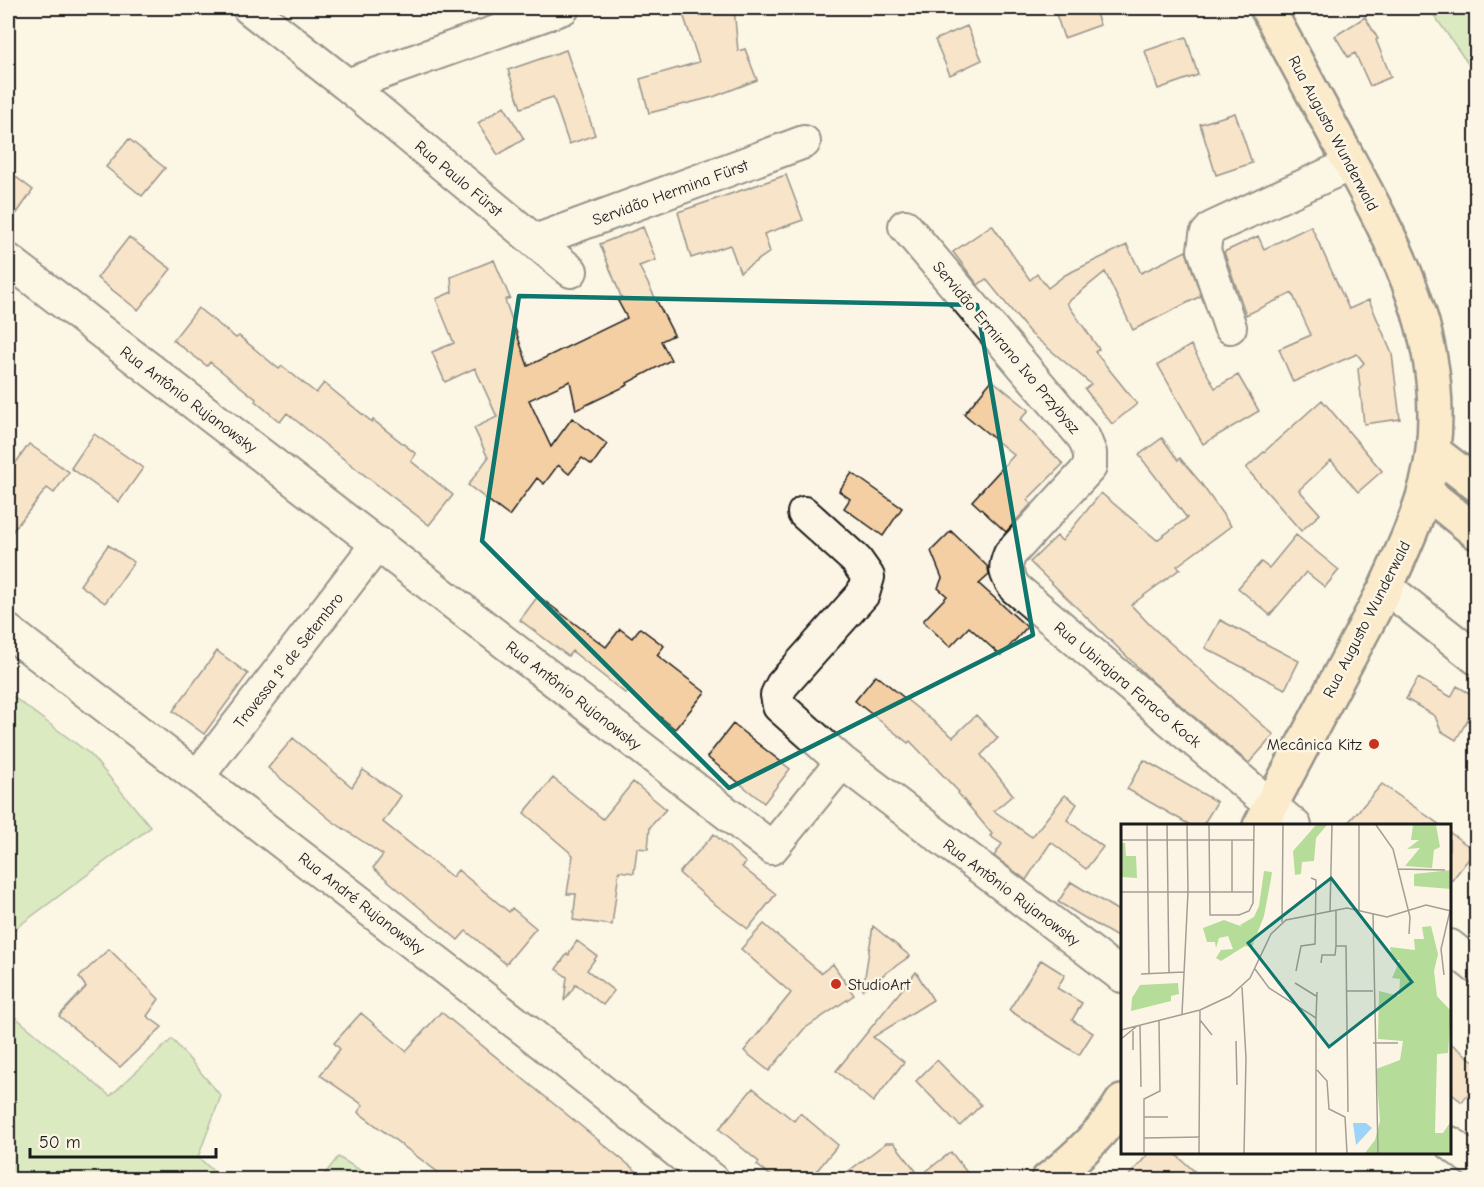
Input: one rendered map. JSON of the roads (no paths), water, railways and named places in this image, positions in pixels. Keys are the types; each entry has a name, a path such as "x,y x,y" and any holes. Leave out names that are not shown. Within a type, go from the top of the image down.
{"main road":[{"name":"Rua Augusto Wunderwald","path":"1265,815 1386,587 1404,548 1425,491 1433,451 1436,415 1434,382 1425,330 1404,271 1351,164 1267,8"},
{"path":"1433,451 1476,484"},
{"path":"1425,491 1476,532"},
{"path":"1048,1179 1088,1144 1113,1117 1121,1104"}],"street":[{"name":"Rua Paulo Fürst","path":"249,8 347,85 571,271"},
{"path":"347,85 562,8"},
{"name":"Servidão Hermina Fürst","path":"535,241 804,142"},
{"path":"1230,327 1204,249 1206,235 1212,228 1351,164"},
{"name":"Servidão Ermirano Ivo Przybysz","path":"905,226 1084,438 1090,453 1090,466 1010,554"},
{"name":"Rua Antônio Rujanowsky","path":"8,260 772,848 842,762 1121,975"},
{"path":"804,513 856,560 868,577 863,594 782,685 777,694 779,706 842,762"},
{"name":"Travessa 1º de Setembro","path":"198,776 378,543"},
{"name":"Rua Ubirajara Faraco Kock","path":"1010,554 1006,563 1006,574 1015,588 1265,815 1292,824"},
{"path":"1386,587 1476,658"},
{"name":"Rua André Rujanowsky","path":"8,631 532,1035 713,1179"},
{"path":"1451,948 1476,967"},
{"path":"1451,1144 1476,1163"}],"place":[{"name":"Mecânica Kitz","path":"1374,744"},
{"name":"StudioArt","path":"836,984"}]}
